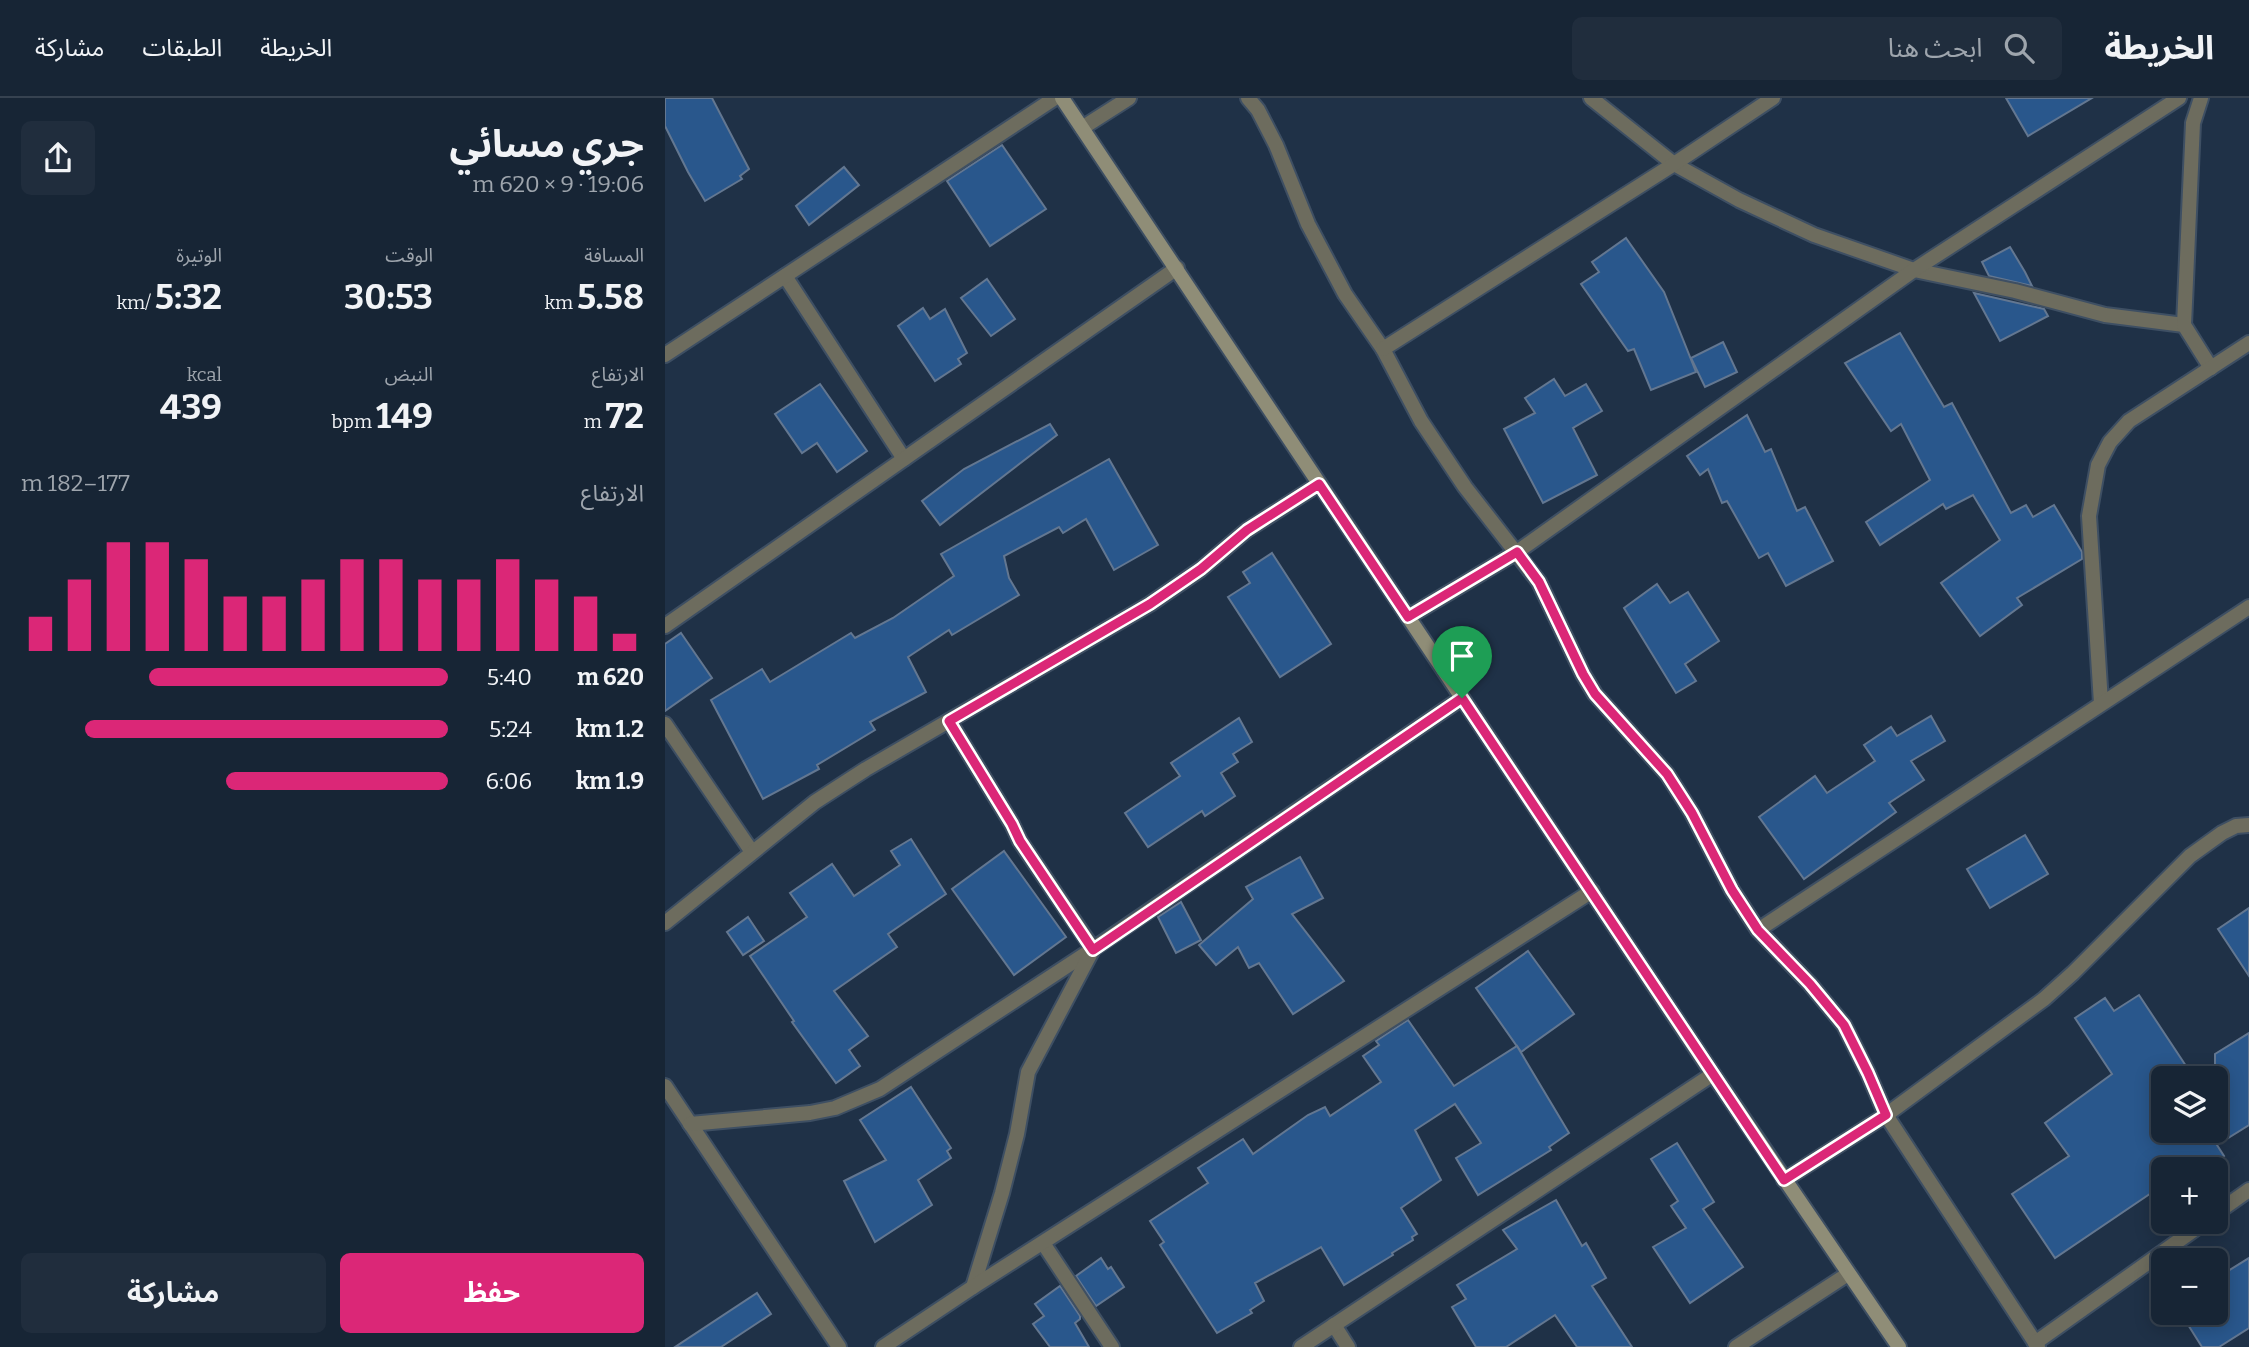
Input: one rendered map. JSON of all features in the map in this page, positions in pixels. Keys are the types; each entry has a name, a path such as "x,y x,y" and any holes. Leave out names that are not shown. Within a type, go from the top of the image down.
{"street":[{"path":"665,355 1055,98"},
{"path":"1062,98 1784,1180 1899,1347"},
{"path":"1082,128 1129,98"},
{"path":"1248,98 1258,110 1276,145 1308,224 1345,294 1383,349 1421,421 1458,476 1539,582 1595,694 1667,774 1692,813 1732,890 1758,930 1810,984 1844,1025 1886,1115 2036,1345 2189,1234"},
{"path":"1591,98 1674,164 1739,200 1814,236 1914,270 2027,293 2105,315 2184,325"},
{"path":"1383,349 1773,98"},
{"path":"1408,617 1517,552 1914,270 2179,98"},
{"path":"2201,98 2193,123 2184,325 2211,368"},
{"path":"665,626 1177,268"},
{"path":"785,275 904,459"},
{"path":"2101,703 2089,516 2098,465 2111,442 2129,421 2249,343"},
{"path":"665,923 815,802 1150,604 1201,569 1247,530 1319,484"},
{"path":"1758,930 2249,607"},
{"path":"690,1124 810,1113 835,1108 880,1089 1093,950 1462,698"},
{"path":"949,721 1020,841 1093,950"},
{"path":"665,724 752,852"},
{"path":"1784,1180 1886,1115 2044,999 2190,856 2222,833 2236,826 2249,825"},
{"path":"883,1347 1592,891"},
{"path":"973,1287 1011,1158 1028,1072 1093,950"},
{"path":"1301,1347 1713,1074"},
{"path":"665,1086 839,1347"},
{"path":"2228,1205 2249,1190"},
{"path":"1043,1242 1112,1347"},
{"path":"1736,1347 1848,1274"},
{"path":"1333,1325 1347,1347"}],"building":[{"path":"665,98 712,98 749,169 740,176 742,179 705,201 665,126"},
{"path":"2006,98 2092,98 2028,136"},
{"path":"1002,145 1046,209 990,246 947,181"},
{"path":"844,167 859,185 809,225 796,206"},
{"path":"1626,238 1664,292 1696,372 1651,390 1634,349 1628,351 1581,284 1599,272 1592,262"},
{"path":"2010,247 2032,286 1989,276 1982,262"},
{"path":"987,279 1015,319 991,336 961,298"},
{"path":"1974,293 2044,309 2048,316 2000,341"},
{"path":"923,308 930,319 945,309 967,353 958,359 961,364 935,381 898,326"},
{"path":"1900,333 1944,407 1952,403 2011,513 2026,505 2033,517 2054,505 2082,552 2082,559 2017,598 2022,605 1980,636 1941,583 2000,540 1973,495 1946,509 1943,504 1880,545 1866,522 1930,480 1901,424 1891,431 1845,363"},
{"path":"1723,342 1737,372 1705,387 1691,358"},
{"path":"1554,379 1565,396 1586,384 1602,411 1573,428 1597,475 1543,503 1504,429 1535,413 1525,398"},
{"path":"820,384 867,451 837,472 817,443 802,453 775,414"},
{"path":"1747,415 1765,452 1771,449 1797,511 1805,507 1833,561 1786,586 1768,553 1759,558 1727,501 1722,503 1708,469 1700,475 1687,456"},
{"path":"1050,424 1057,435 940,525 922,501 964,469"},
{"path":"1109,459 1158,545 1114,570 1086,519 1063,533 1059,527 1004,556 1009,578 1019,595 952,635 949,630 908,657 926,692 870,722 875,730 817,765 819,769 763,799 711,700 762,669 770,682 851,633 855,638 893,618 954,576 941,554"},
{"path":"1272,553 1331,644 1280,677 1228,597 1250,583 1243,572"},
{"path":"1657,584 1670,603 1688,592 1719,641 1685,664 1696,681 1676,693 1624,608"},
{"path":"681,633 712,678 665,711 665,644"},
{"path":"1931,716 1945,741 1911,761 1924,780 1889,803 1896,812 1804,879 1759,817 1815,776 1827,793 1875,761 1864,745 1891,727 1897,736"},
{"path":"1239,718 1252,742 1233,754 1238,762 1221,773 1235,796 1205,816 1202,811 1148,847 1125,813 1180,776 1171,763"},
{"path":"2025,835 2048,874 1990,908 1967,869"},
{"path":"911,839 946,894 888,934 897,947 834,991 868,1036 849,1050 860,1066 836,1083 792,1022 794,1021 750,956 807,917 790,893 832,864 854,896 900,865 891,851"},
{"path":"1004,851 1066,937 1014,975 952,889"},
{"path":"1300,857 1323,898 1292,914 1344,981 1293,1014 1259,963 1249,968 1238,947 1216,965 1199,945 1253,899 1246,887"},
{"path":"1181,902 1201,940 1176,953 1158,917"},
{"path":"2249,908 2249,976 2218,929"},
{"path":"748,917 764,941 743,955 727,932"},
{"path":"1528,951 1574,1014 1521,1052 1476,988"},
{"path":"2139,995 2186,1066 2151,1066 2151,1143 2220,1143 2217,1145 2224,1156 2151,1157 2151,1193 2055,1258 2012,1194 2069,1156 2045,1123 2112,1074 2075,1018 2105,998 2114,1011"},
{"path":"1408,1020 1454,1086 1517,1046 1569,1133 1549,1147 1551,1150 1478,1195 1456,1158 1481,1143 1455,1104 1415,1130 1441,1180 1401,1208 1417,1234 1412,1237 1413,1240 1344,1285 1321,1247 1255,1283 1264,1301 1250,1310 1252,1313 1217,1333 1160,1245 1164,1242 1150,1221 1208,1183 1198,1168 1243,1139 1253,1154 1308,1115 1325,1107 1330,1116 1381,1082 1363,1056 1379,1045 1376,1041"},
{"path":"2249,1033 2249,1125 2228,1138 2228,1066 2215,1066 2215,1054"},
{"path":"911,1087 951,1148 947,1151 951,1158 918,1180 932,1205 875,1242 844,1181 886,1160 860,1120"},
{"path":"1677,1143 1714,1202 1703,1209 1743,1267 1690,1303 1653,1247 1686,1228 1671,1206 1678,1201 1651,1159"},
{"path":"1556,1200 1582,1246 1586,1243 1606,1278 1592,1286 1632,1347 1577,1347 1555,1315 1506,1347 1476,1347 1452,1307 1466,1299 1457,1285 1517,1249 1503,1230"},
{"path":"1101,1258 1108,1269 1111,1267 1124,1287 1096,1306 1076,1276"},
{"path":"2249,1258 2249,1328 2219,1347 2202,1347 2188,1325 2228,1325 2228,1271"},
{"path":"1060,1286 1080,1316 1075,1323 1089,1347 1050,1347 1033,1324 1044,1316 1035,1304"},
{"path":"757,1293 771,1314 721,1347 675,1347"}],"route":[{"path":"1319,484 1408,617 1517,552 1539,582 1595,694 1667,774 1692,813 1732,890 1758,930 1810,984 1844,1025 1886,1115 1784,1180 1462,698 1093,950 1020,841 949,721 1150,604 1201,569 1247,530 1319,484"}]}
